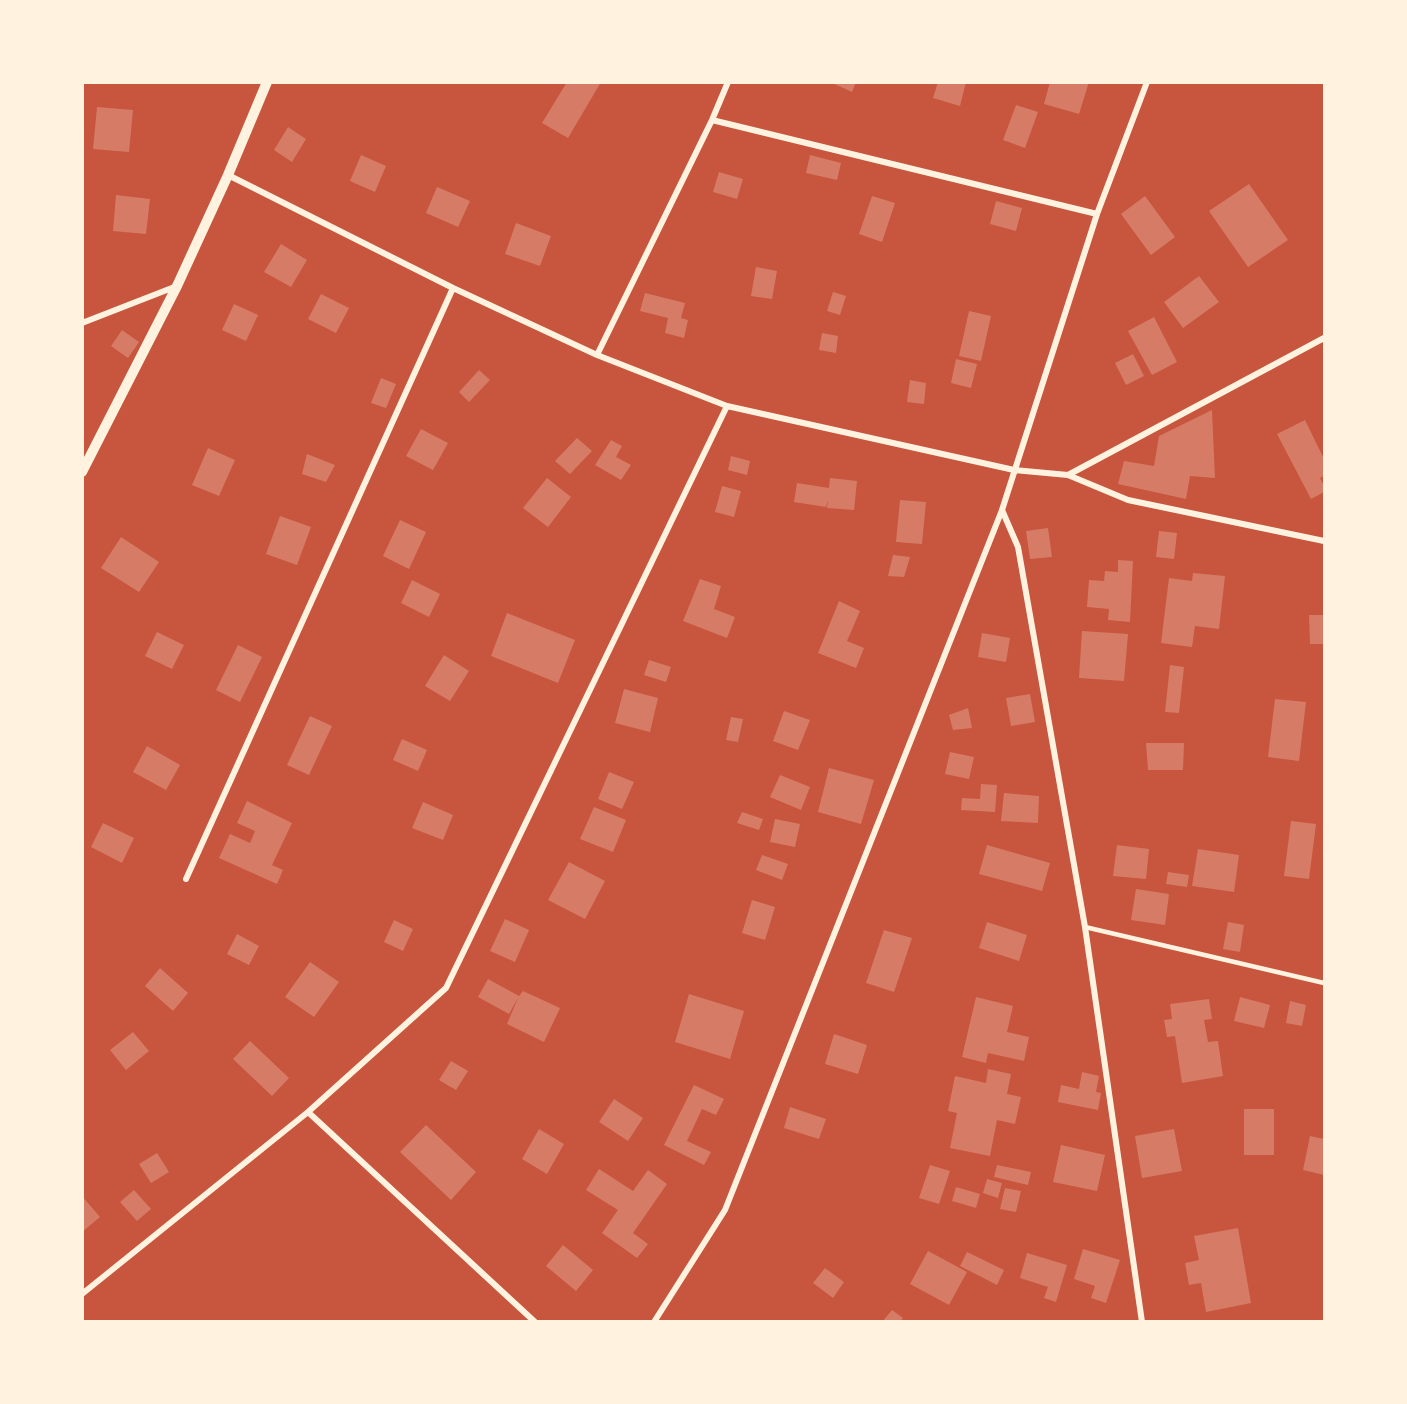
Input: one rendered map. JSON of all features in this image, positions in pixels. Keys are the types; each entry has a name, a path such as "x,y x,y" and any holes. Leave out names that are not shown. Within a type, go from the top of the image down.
{"street":[{"path":"82,472 177,286 228,175 267,82"},
{"path":"597,356 712,120 728,82"},
{"path":"654,1322 725,1210 1002,510 1097,214 1147,82"},
{"path":"712,120 1097,214"},
{"path":"228,175 453,288 597,356 727,406 1014,470 1068,475 1128,500 1324,541"},
{"path":"82,323 177,286"},
{"path":"186,879 453,288"},
{"path":"1068,475 1324,338"},
{"path":"82,1294 308,1112 446,988 727,406"},
{"path":"1002,510 1018,547 1085,927 1142,1322"},
{"path":"308,1112 535,1322"}],"lane":[{"path":"1085,927 1324,983"}],"building":[{"path":"567,82 601,82 568,138 542,123"},
{"path":"830,82 856,82 852,92"},
{"path":"938,82 966,82 960,106 933,98"},
{"path":"1050,82 1089,82 1079,114 1044,104"},
{"path":"1016,105 1038,112 1025,148 1003,140"},
{"path":"97,107 133,110 129,152 93,149"},
{"path":"288,127 306,139 292,162 274,150"},
{"path":"361,155 386,166 375,192 350,181"},
{"path":"810,155 841,163 837,180 806,173"},
{"path":"719,172 743,179 737,199 713,192"},
{"path":"1249,184 1288,240 1248,267 1209,211"},
{"path":"437,187 470,201 458,227 426,213"},
{"path":"116,195 150,199 146,234 113,231"},
{"path":"872,196 895,203 882,242 859,234"},
{"path":"1145,196 1175,237 1151,255 1121,214"},
{"path":"996,201 1022,208 1016,231 990,224"},
{"path":"516,223 551,236 540,266 505,254"},
{"path":"281,244 307,260 291,287 264,272"},
{"path":"756,267 777,271 772,299 751,296"},
{"path":"1199,276 1219,302 1183,328 1164,302"},
{"path":"833,292 846,296 840,315 827,311"},
{"path":"645,293 685,303 681,318 688,320 684,338 665,333 668,318 640,311"},
{"path":"321,294 349,308 336,333 308,319"},
{"path":"234,304 258,315 246,341 222,330"},
{"path":"969,311 991,316 981,361 959,356"},
{"path":"1154,317 1177,362 1152,375 1128,331"},
{"path":"122,330 139,342 128,358 111,346"},
{"path":"822,333 838,336 836,353 819,350"},
{"path":"1133,354 1144,376 1126,385 1115,363"},
{"path":"956,359 977,364 971,388 951,383"},
{"path":"479,370 490,380 469,402 459,392"},
{"path":"381,378 396,384 386,408 371,403"},
{"path":"910,380 926,383 924,404 907,402"},
{"path":"1212,410 1215,478 1190,476 1186,499 1118,484 1124,461 1154,466 1159,436"},
{"path":"1305,420 1324,459 1324,476 1320,478 1324,492 1311,499 1277,434"},
{"path":"421,429 448,443 433,470 406,456"},
{"path":"577,438 592,451 570,474 555,461"},
{"path":"611,440 622,446 616,457 631,465 621,480 595,465"},
{"path":"208,448 235,460 219,496 192,485"},
{"path":"307,454 335,465 326,482 302,474"},
{"path":"731,456 750,461 747,475 728,470"},
{"path":"547,478 571,497 548,527 523,508"},
{"path":"830,478 857,481 854,510 827,508 828,500 826,507 794,502 797,483 829,488"},
{"path":"722,486 741,491 734,517 715,512"},
{"path":"900,500 926,502 922,544 896,542"},
{"path":"280,516 311,527 297,565 266,554"},
{"path":"400,520 426,532 409,569 383,556"},
{"path":"1048,528 1052,557 1030,559 1026,531"},
{"path":"1159,531 1177,533 1174,559 1156,557"},
{"path":"121,537 159,562 139,592 101,568"},
{"path":"893,555 910,557 904,577 888,576"},
{"path":"1118,560 1133,561 1130,622 1108,620 1109,609 1087,607 1089,580 1104,581 1105,571 1118,572"},
{"path":"1193,573 1225,576 1219,629 1195,626 1192,647 1161,643 1169,578 1192,581"},
{"path":"700,579 721,586 714,609 735,617 727,638 683,621"},
{"path":"412,580 440,594 429,617 401,603"},
{"path":"839,601 860,611 847,641 864,648 856,668 818,653"},
{"path":"507,613 575,640 558,683 491,656"},
{"path":"1309,615 1324,615 1324,644 1310,644"},
{"path":"1082,631 1128,634 1124,681 1079,678"},
{"path":"157,632 184,645 172,669 145,656"},
{"path":"982,633 1010,638 1006,662 978,657"},
{"path":"238,645 262,657 240,702 216,690"},
{"path":"444,655 469,671 450,701 425,686"},
{"path":"649,660 671,667 666,682 644,675"},
{"path":"1170,665 1184,667 1179,713 1165,712"},
{"path":"624,689 658,698 650,732 615,723"},
{"path":"1030,694 1035,722 1011,726 1006,698"},
{"path":"1275,699 1306,702 1299,761 1268,757"},
{"path":"968,708 972,728 953,730 949,715"},
{"path":"784,711 810,720 798,750 773,741"},
{"path":"310,716 332,726 309,775 287,765"},
{"path":"731,717 743,719 738,742 726,740"},
{"path":"402,739 427,750 418,771 393,760"},
{"path":"1146,743 1184,743 1183,770 1148,770"},
{"path":"147,746 180,765 166,790 133,772"},
{"path":"950,752 974,757 969,779 945,774"},
{"path":"829,768 874,780 861,824 818,812"},
{"path":"609,772 634,782 622,809 598,799"},
{"path":"780,775 810,787 801,810 770,797"},
{"path":"981,784 997,785 995,812 961,810 962,798 980,799"},
{"path":"1004,793 1039,796 1038,823 1001,821"},
{"path":"247,801 292,823 272,865 283,870 277,884 219,858 230,834 250,843 255,831 237,823"},
{"path":"423,802 453,815 443,840 412,828"},
{"path":"594,807 626,820 613,852 580,839"},
{"path":"742,812 763,819 759,830 737,823"},
{"path":"775,819 800,824 795,847 770,842"},
{"path":"1291,821 1316,824 1309,879 1284,876"},
{"path":"103,823 134,838 122,863 91,847"},
{"path":"987,845 1050,863 1042,891 979,874"},
{"path":"1117,845 1149,849 1146,879 1113,876"},
{"path":"1198,849 1239,855 1234,892 1192,886"},
{"path":"762,855 788,864 782,880 756,870"},
{"path":"569,862 605,881 585,919 548,900"},
{"path":"1168,872 1189,875 1187,887 1166,884"},
{"path":"1136,889 1169,894 1165,925 1131,920"},
{"path":"752,900 775,907 765,940 742,933"},
{"path":"505,919 529,930 515,962 490,951"},
{"path":"394,920 413,929 403,951 384,942"},
{"path":"987,922 1027,935 1019,961 979,948"},
{"path":"1228,922 1244,925 1240,952 1223,949"},
{"path":"884,930 912,938 894,992 866,983"},
{"path":"237,934 259,946 249,965 227,954"},
{"path":"310,962 339,982 314,1017 285,997"},
{"path":"160,968 188,993 173,1011 145,986"},
{"path":"488,979 519,996 523,991 560,1008 544,1042 507,1024 518,998 509,1014 478,997"},
{"path":"689,994 744,1011 730,1059 675,1042"},
{"path":"976,997 1013,1006 1007,1032 1029,1037 1024,1061 988,1053 986,1063 962,1057"},
{"path":"1240,997 1270,1005 1264,1028 1234,1021"},
{"path":"1209,999 1212,1019 1204,1020 1208,1042 1218,1041 1223,1076 1182,1083 1175,1036 1167,1037 1164,1020 1172,1019 1170,1004"},
{"path":"1290,1001 1306,1005 1302,1026 1286,1023"},
{"path":"133,1032 149,1051 126,1070 110,1050"},
{"path":"834,1034 867,1045 858,1074 825,1064"},
{"path":"250,1041 289,1078 272,1096 233,1059"},
{"path":"451,1061 468,1071 456,1090 439,1080"},
{"path":"988,1069 1011,1074 1007,1094 1021,1097 1015,1124 997,1120 990,1156 950,1148 957,1113 948,1111 955,1076 986,1083"},
{"path":"1082,1072 1099,1076 1096,1092 1101,1093 1098,1110 1058,1102 1061,1085 1079,1089"},
{"path":"694,1085 724,1099 716,1115 702,1109 687,1141 711,1152 704,1165 664,1145"},
{"path":"614,1099 643,1118 628,1141 599,1122"},
{"path":"790,1107 826,1119 819,1139 784,1128"},
{"path":"1244,1109 1274,1109 1274,1155 1244,1155"},
{"path":"426,1125 476,1172 451,1200 400,1152"},
{"path":"539,1129 564,1144 547,1174 522,1159"},
{"path":"1174,1129 1182,1171 1142,1178 1135,1136"},
{"path":"1310,1136 1324,1139 1324,1175 1303,1170"},
{"path":"1061,1145 1105,1155 1097,1191 1053,1182"},
{"path":"157,1153 169,1172 151,1183 139,1164"},
{"path":"930,1165 950,1171 939,1204 919,1198"},
{"path":"997,1165 1031,1172 1028,1185 994,1177"},
{"path":"599,1169 633,1191 648,1170 667,1184 633,1233 648,1244 637,1258 602,1233 618,1210 586,1190"},
{"path":"987,1179 1002,1183 998,1198 983,1193"},
{"path":"956,1187 980,1194 976,1208 952,1201"},
{"path":"1005,1188 1021,1191 1016,1212 1000,1209"},
{"path":"134,1190 151,1209 137,1221 120,1202"},
{"path":"82,1196 100,1217 82,1232"},
{"path":"1238,1228 1251,1303 1206,1312 1201,1283 1189,1285 1185,1263 1199,1260 1194,1236"},
{"path":"563,1245 593,1270 576,1291 546,1266"},
{"path":"1083,1249 1120,1260 1106,1303 1091,1298 1095,1286 1074,1279"},
{"path":"928,1251 967,1272 949,1305 910,1284"},
{"path":"967,1252 1004,1270 997,1285 960,1266"},
{"path":"1027,1253 1067,1265 1056,1302 1044,1298 1048,1287 1020,1278"},
{"path":"825,1268 844,1282 833,1298 813,1283"},
{"path":"892,1310 903,1318 900,1322 882,1322"}]}
